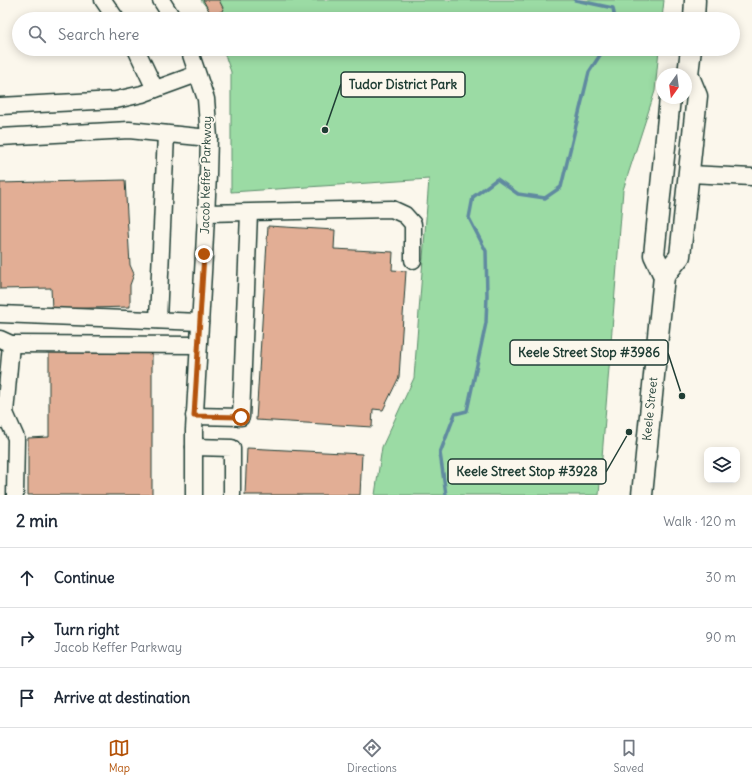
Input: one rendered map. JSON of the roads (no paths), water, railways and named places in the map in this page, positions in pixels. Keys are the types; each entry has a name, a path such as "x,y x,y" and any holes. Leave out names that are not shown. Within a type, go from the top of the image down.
{"main road":[{"path":"695,12 696,0"},
{"path":"688,68 690,56"},
{"path":"669,104 654,255 664,276 680,256 697,96 692,86"},
{"name":"Keele Street","path":"642,495 664,276"}],"street":[{"path":"104,0 112,12"},
{"path":"162,0 169,12"},
{"path":"140,56 156,89"},
{"name":"Jacob Keffer Parkway","path":"191,56 206,99 209,138 207,213 194,416 194,495"},
{"path":"0,106 116,100 142,94 197,74"},
{"path":"0,137 129,130 209,138"},
{"path":"158,320 166,134"},
{"path":"689,174 752,177"},
{"path":"207,213 392,209 405,215 413,224 413,260"},
{"path":"194,416 241,417 249,212"},
{"path":"0,314 200,322"},
{"path":"15,495 16,438 3,416 5,341 198,345"},
{"path":"194,447 232,448 232,495"}],"waterway":[{"path":"575,0 613,8 614,12"},
{"path":"446,495 440,453 455,414 467,411 486,323 486,251 469,218 473,197 497,179 518,194 545,198 561,187 589,72 599,56"}],"place":[{"name":"Tudor District Park","path":"325,130"},
{"name":"Keele Street Stop #3986","path":"682,396"},
{"name":"Keele Street Stop #3928","path":"629,432"}]}
